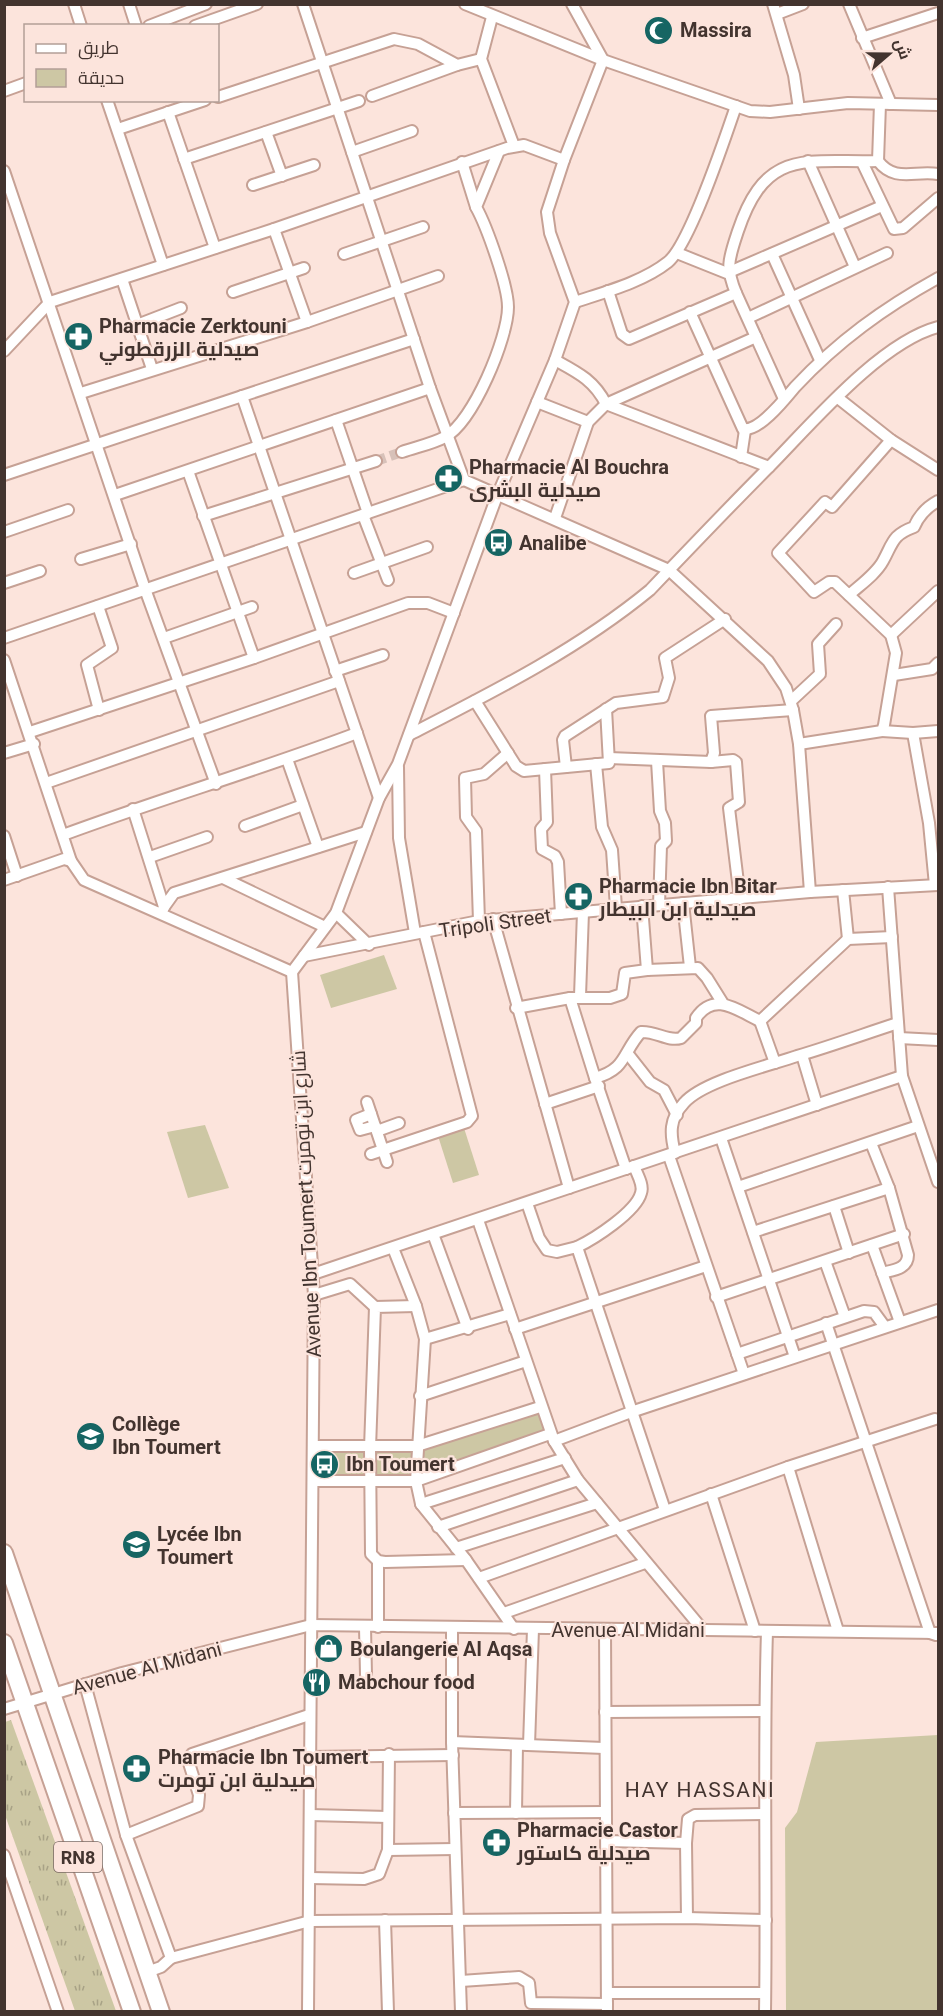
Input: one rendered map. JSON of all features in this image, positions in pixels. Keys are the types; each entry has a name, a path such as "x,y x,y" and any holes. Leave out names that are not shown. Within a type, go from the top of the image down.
{"main road":[{"name":"RN8","path":"4,1553 161,2012"},
{"name":"RN8","path":"4,1643 132,2012"}],"street":[{"path":"74,4 80,24"},
{"path":"129,4 135,24"},
{"path":"154,24 206,4"},
{"path":"201,24 257,4"},
{"path":"303,4 446,436 464,480 669,570 725,619 768,661 779,675 792,706 799,744 810,892"},
{"path":"465,4 492,17 603,60 758,112 848,103 939,105"},
{"path":"572,4 603,60"},
{"path":"799,109 794,75 775,9 803,4"},
{"path":"849,4 891,104"},
{"path":"862,38 939,13"},
{"path":"492,17 481,59 513,146"},
{"path":"219,97 394,39 418,44 457,65"},
{"path":"372,96 457,65 481,59"},
{"path":"4,660 34,744 71,861 84,880 162,910 292,972 336,913 379,798 398,764 497,496 555,360 574,302 548,218 551,196 603,60"},
{"path":"4,91 24,84"},
{"path":"184,159 359,100"},
{"path":"108,102 163,265"},
{"path":"118,129 199,102"},
{"path":"880,104 878,161 885,170 895,175 939,174"},
{"path":"574,302 608,291 655,269 677,253 736,106"},
{"path":"168,112 215,248"},
{"path":"352,152 412,131"},
{"path":"266,132 282,176"},
{"path":"4,351 50,302 274,229 513,146 534,147 564,160"},
{"path":"476,207 499,151"},
{"path":"784,399 727,273 741,223 767,176 808,161 878,161"},
{"path":"808,161 838,224 855,267"},
{"path":"402,452 446,436 476,399 506,324 507,293 462,162"},
{"path":"862,162 891,226 898,230 939,198"},
{"path":"253,185 314,165"},
{"path":"4,171 98,443 145,589 216,784"},
{"path":"677,253 727,273 882,206"},
{"path":"344,254 423,227"},
{"path":"274,229 307,321"},
{"path":"748,318 887,253"},
{"path":"772,254 820,360"},
{"path":"233,292 304,268"},
{"path":"81,393 307,321 438,276"},
{"path":"745,430 763,421 820,360 878,313 939,278"},
{"path":"122,279 152,369"},
{"path":"608,291 622,334 628,339 736,293"},
{"path":"136,325 182,308"},
{"path":"690,312 745,430 741,457"},
{"path":"409,735 475,701 595,632 650,590 838,398 905,340 939,327"},
{"path":"555,518 588,422 606,404 756,337"},
{"path":"4,475 414,339"},
{"path":"555,360 594,383 606,404 769,467"},
{"path":"115,495 430,388"},
{"path":"243,396 379,798"},
{"path":"838,398 891,440 939,470"},
{"path":"537,402 588,422"},
{"path":"336,420 388,580"},
{"path":"882,731 894,675 896,653 891,635 835,582 829,582 814,592 778,553 825,502 832,507 891,440"},
{"path":"203,516 376,461"},
{"path":"188,471 254,658"},
{"path":"4,638 464,480"},
{"path":"849,596 881,564 897,536 914,527 917,519 929,506 939,501"},
{"path":"4,532 68,510"},
{"path":"81,559 132,544"},
{"path":"354,573 427,547"},
{"path":"4,583 40,571"},
{"path":"891,635 939,591"},
{"path":"30,732 414,602 428,603 454,613"},
{"path":"98,606 111,648 87,665 99,710"},
{"path":"164,638 252,607"},
{"path":"566,767 564,738 620,702 663,697 669,678 665,658 725,619"},
{"path":"711,762 714,753 711,716 792,706 820,674 818,645 836,624"},
{"path":"46,783 196,731 337,676 383,655"},
{"path":"894,675 926,671 939,663"},
{"path":"475,701 519,770 609,763 606,709"},
{"path":"799,744 882,731 913,733 939,730"},
{"path":"63,835 133,809 216,784 357,733"},
{"path":"913,733 937,885"},
{"path":"4,753 34,744"},
{"path":"479,921 476,831 466,817 463,784 465,778 484,774 508,753"},
{"path":"609,758 711,762 732,760 736,762 739,802 729,808 740,899"},
{"path":"287,759 318,847"},
{"path":"657,760 660,811 665,823 666,841 661,846 659,905"},
{"path":"371,1154 467,1122 472,1116 419,933 399,838 398,764"},
{"path":"596,764 602,827 612,850 616,908"},
{"path":"544,769 547,822 542,829 542,849 555,856 558,862 561,914"},
{"path":"245,826 303,805"},
{"path":"133,809 150,857 162,910"},
{"path":"162,910 174,893 366,832"},
{"path":"4,836 17,876"},
{"path":"150,857 207,837"},
{"path":"4,880 64,859 71,861"},
{"path":"223,878 325,927"},
{"name":"Tripoli Street","path":"304,956 493,919 810,892 937,885"},
{"path":"888,887 902,1076 939,1182"},
{"path":"843,890 848,939"},
{"path":"683,903 690,968"},
{"path":"642,906 647,970"},
{"path":"527,1203 539,1238 548,1250 557,1252 577,1247 614,1224 639,1199 642,1189 630,1168 597,1082 575,997 583,912"},
{"path":"336,913 369,945"},
{"path":"493,919 516,1008 569,1188"},
{"path":"760,1021 848,939 892,937"},
{"path":"516,1008 575,997 620,996 623,992 625,973 690,968 702,971 722,1002 760,1021 775,1063"},
{"name":"Avenue Ibn Toumert شارع ابن تومرت","path":"292,972 314,1295 308,2012"},
{"path":"545,1104 611,1074 628,1054 630,1044 641,1032 658,1033 676,1040 696,1023 696,1018 702,1009 711,1003 722,1002"},
{"path":"744,1374 716,1297 672,1155 670,1129 681,1105 691,1096 738,1074 898,1023"},
{"path":"899,1038 939,1040"},
{"path":"628,1054 650,1082 664,1090 678,1115"},
{"path":"802,1055 818,1105"},
{"path":"313,1274 902,1076"},
{"path":"367,1102 387,1162"},
{"path":"371,1114 356,1120 360,1130 399,1123"},
{"path":"738,1187 918,1126"},
{"path":"721,1138 767,1280 795,1357"},
{"path":"871,1143 890,1188 904,1234 908,1262 903,1267 882,1273"},
{"path":"753,1232 890,1188"},
{"path":"834,1206 849,1253"},
{"path":"478,1220 552,1438 578,1480 703,1630"},
{"path":"433,1234 468,1329"},
{"path":"716,1297 904,1234"},
{"path":"872,1245 900,1322"},
{"path":"577,1247 665,1510"},
{"path":"393,1248 416,1306 425,1339 416,1481 421,1504 466,1560 514,1629"},
{"path":"825,1261 845,1317"},
{"path":"515,1329 594,1301 706,1266"},
{"path":"314,1295 350,1284 375,1307 416,1306"},
{"path":"375,1307 370,1481 371,1554 378,1561 378,1627"},
{"path":"314,1481 416,1481 939,1310"},
{"path":"737,1354 826,1323 871,1311 885,1327"},
{"path":"425,1339 468,1329 510,1314"},
{"path":"826,1323 936,1634"},
{"path":"420,1396 526,1361"},
{"path":"314,1446 370,1448 417,1446 540,1407"},
{"path":"478,1578 788,1467 935,1419"},
{"path":"421,1504 565,1458"},
{"path":"788,1467 838,1631"},
{"path":"438,1527 578,1480"},
{"path":"711,1494 755,1631"},
{"path":"456,1548 597,1503"},
{"path":"378,1561 466,1560"},
{"path":"504,1613 645,1563"},
{"name":"Avenue Al Midani","path":"4,1709 85,1684 311,1625 936,1634"},
{"path":"365,1627 366,1675"},
{"path":"452,1628 452,1742 461,2012"},
{"path":"529,1746 533,1629"},
{"path":"605,1630 607,2003"},
{"path":"765,2012 764,1814 767,1631"},
{"path":"85,1684 126,1835 171,1958"},
{"path":"605,1712 765,1711"},
{"path":"126,1835 198,1806 199,1795 188,1760 192,1754 309,1715"},
{"path":"452,1742 604,1748"},
{"path":"516,1813 517,1745"},
{"path":"310,1757 389,1754 453,1755"},
{"path":"310,1878 370,1879 379,1874 388,1850 389,1754"},
{"path":"454,1813 605,1812"},
{"path":"687,1918 686,1822 695,1815 764,1814"},
{"path":"310,1815 388,1817"},
{"path":"606,1842 686,1843"},
{"path":"388,1850 455,1849"},
{"path":"4,1855 58,2012"},
{"path":"147,1972 161,1967 171,1958 310,1921 608,1918 766,1920"},
{"path":"385,1920 388,2012"},
{"path":"461,1981 522,1978 529,1983 529,2007 765,1993"}],"green space":[{"path":"384,955 397,989 331,1008 320,975"},
{"path":"205,1125 229,1188 188,1198 167,1132"},
{"path":"464,1128 479,1175 453,1183 438,1136"},
{"path":"538,1411 548,1435 419,1475 420,1449"},
{"path":"322,1450 365,1452 366,1477 321,1475"},
{"path":"371,1451 412,1451 412,1475 374,1477"},
{"path":"11,1720 116,2011 75,2011 5,1815 5,1722"},
{"path":"938,1735 938,2011 786,2011 785,1828 797,1812 816,1742"}],"tunnel":[{"path":"376,461 402,452"}],"place":[{"name":"Massira","path":"659,30"},
{"name":"Pharmacie Zerktouni صيدلية الزرقطوني","path":"78,337"},
{"name":"Pharmacie Al Bouchra صيدلية البشرى","path":"448,479"},
{"name":"Analibe","path":"498,543"},
{"name":"Pharmacie Ibn Bitar صيدلية ابن البيطار","path":"578,897"},
{"name":"Collège Ibn Toumert","path":"91,1436"},
{"name":"Ibn Toumert","path":"325,1464"},
{"name":"Lycée Ibn Toumert","path":"136,1545"},
{"name":"Boulangerie Al Aqsa","path":"329,1649"},
{"name":"Mabchour food","path":"317,1682"},
{"name":"Pharmacie Ibn Toumert صيدلية ابن تومرت","path":"137,1769"},
{"name":"Pharmacie Castor صيدلية كاستور","path":"496,1842"}],"district":[{"name":"HAY HASSANI","path":"700,1790"}]}
